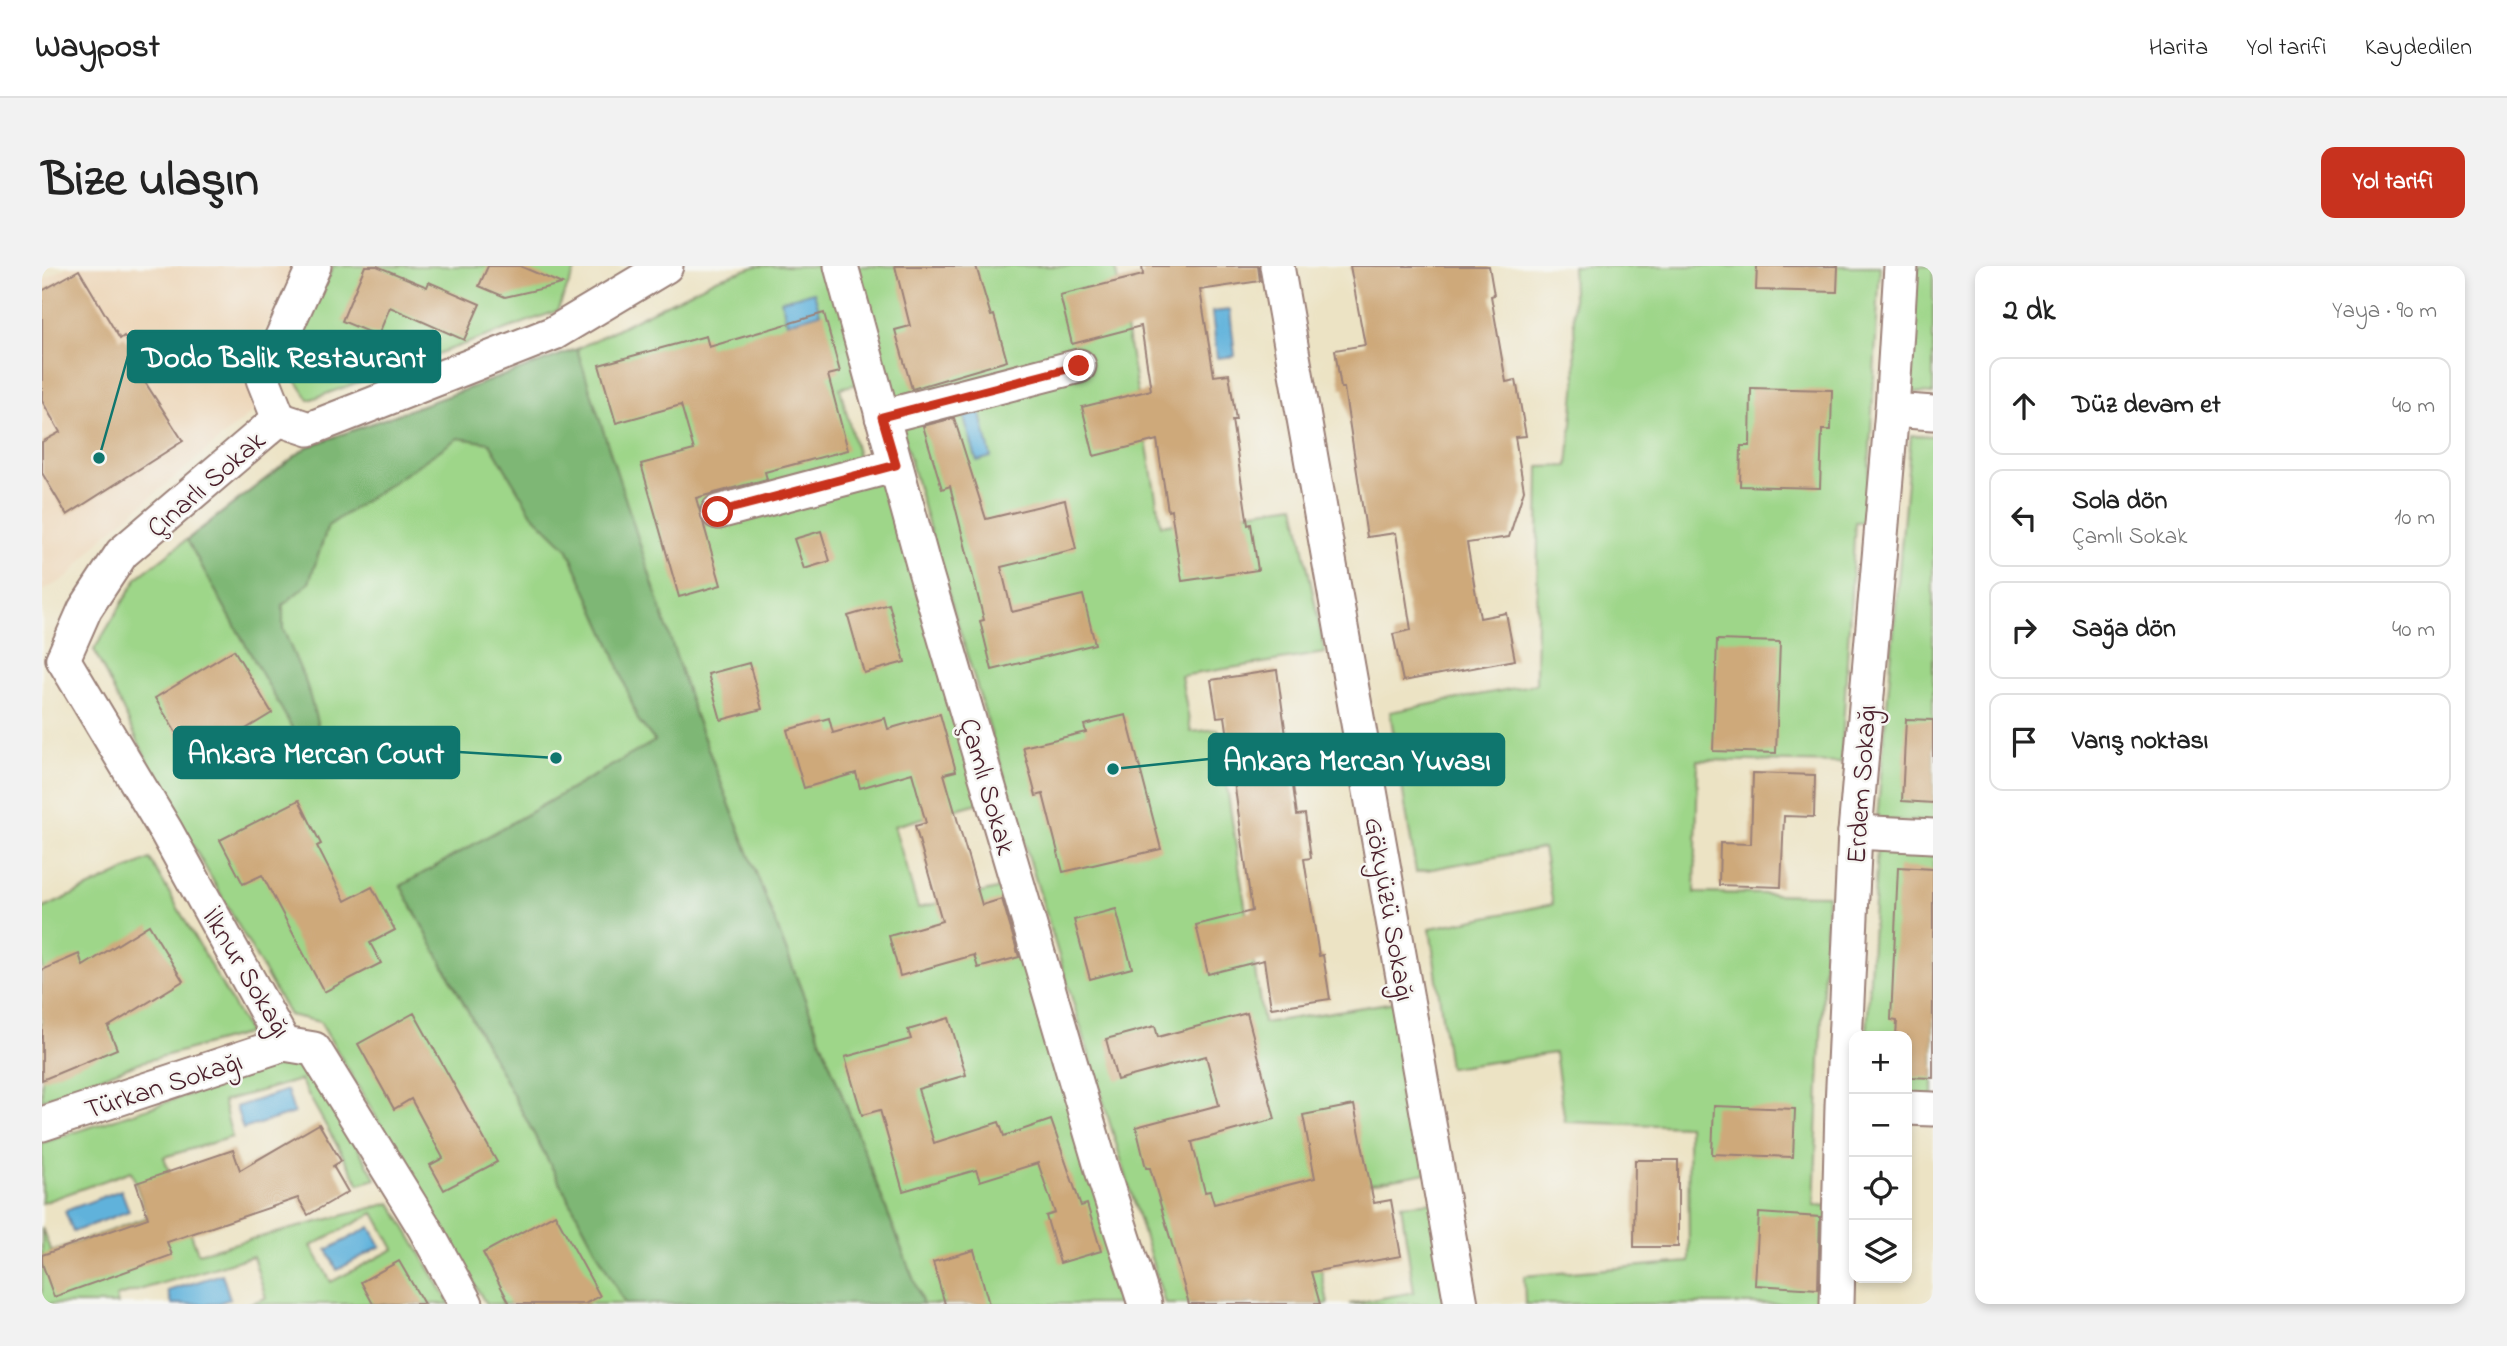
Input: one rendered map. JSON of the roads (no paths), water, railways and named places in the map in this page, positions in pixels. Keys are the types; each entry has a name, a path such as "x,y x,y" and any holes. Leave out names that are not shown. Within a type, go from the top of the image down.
{"street":[{"path":"279,419 263,379 314,266"},
{"path":"605,303 613,266"},
{"name":"Çınarlı Sokak","path":"53,664 122,553 279,419 309,429 554,333 666,266"},
{"name":"Çamlı Sokak","path":"841,266 882,417 1105,1180 1145,1304"},
{"name":"Gökyüzü Sokağı","path":"1277,266 1461,1304"},
{"name":"Erdem Sokağı","path":"1838,1304 1848,1106 1855,832 1892,410 1901,266"},
{"path":"882,417 1079,366"},
{"path":"1892,410 1933,413"},
{"path":"718,512 896,465"},
{"name":"İlknur Sokağı","path":"53,664 166,831 284,1044 314,1049 424,1227 466,1304"},
{"path":"1855,832 1933,836"},
{"name":"Türkan Sokağı","path":"42,1124 284,1044"},
{"path":"1912,1108 1933,1109"}],"water":[{"path":"814,292 820,313 787,323 781,300"},
{"path":"1230,310 1235,356 1217,358 1212,312"},
{"path":"979,406 991,457 977,461 962,411"},
{"path":"287,1090 294,1113 243,1129 236,1107"},
{"path":"121,1190 129,1211 73,1232 65,1211"},
{"path":"370,1227 381,1246 337,1270 327,1250"},
{"path":"222,1274 230,1299 216,1304 172,1304 168,1291"}],"place":[{"name":"Dodo Balik Restaurant","path":"99,458"},
{"name":"Ankara Mercan Court","path":"556,758"},
{"name":"Ankara Mercan Yuvası","path":"1113,769"}]}
